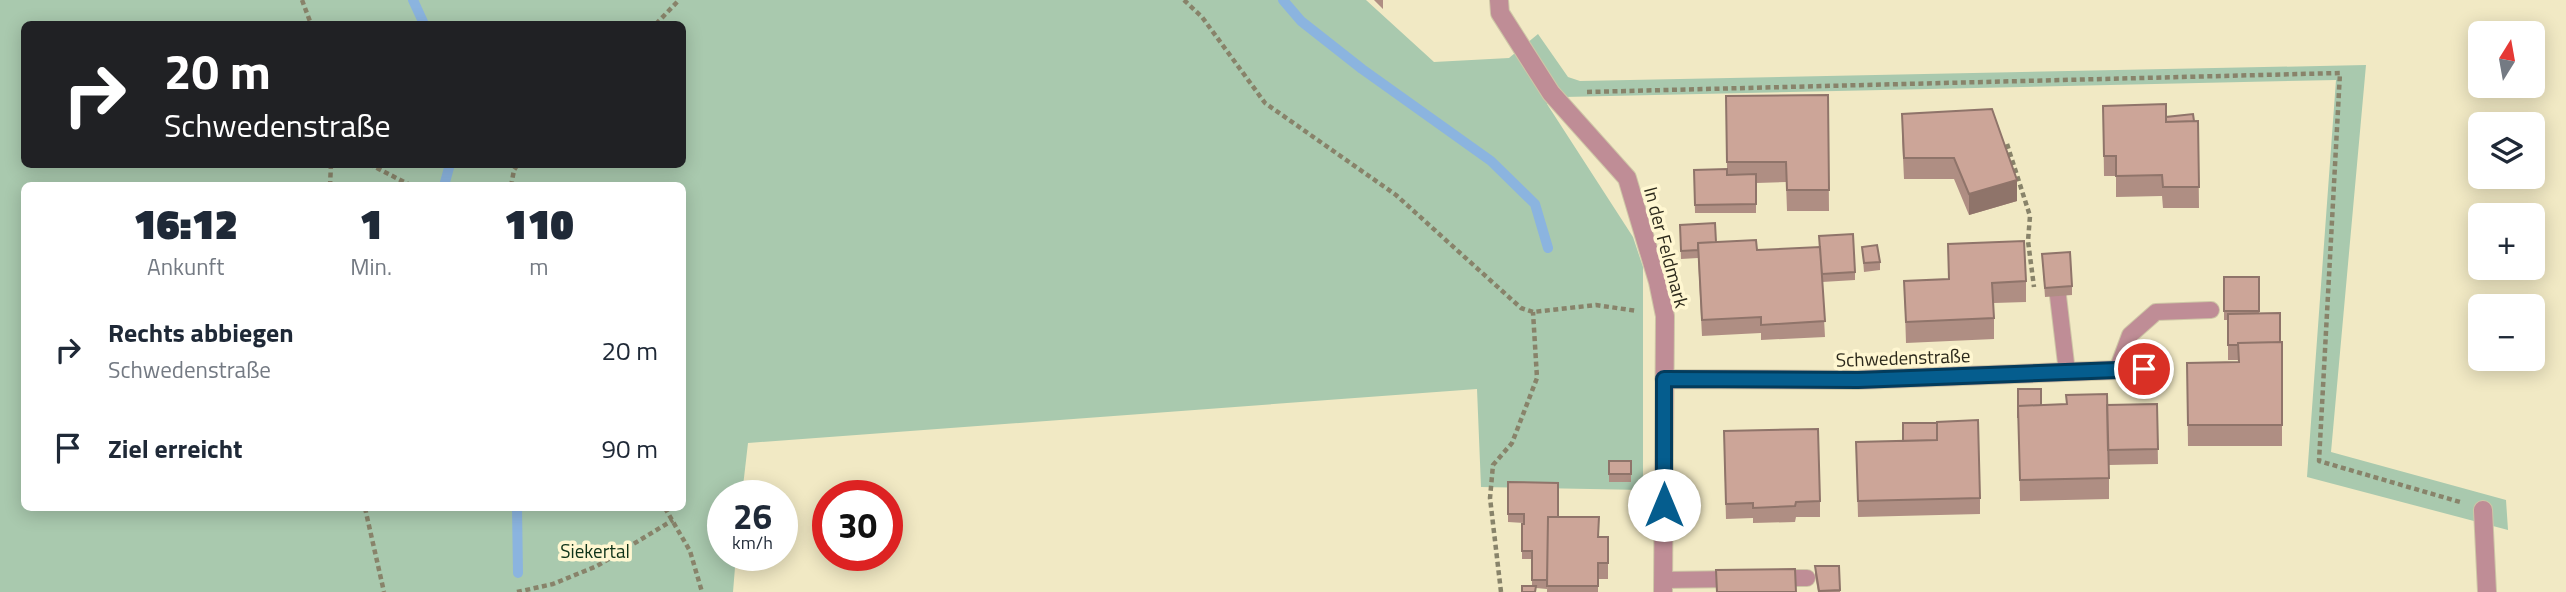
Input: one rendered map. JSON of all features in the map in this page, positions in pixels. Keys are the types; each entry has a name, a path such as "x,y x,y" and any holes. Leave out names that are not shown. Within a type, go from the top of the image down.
{"street":[{"name":"In der Feldmark","path":"1499,0 1500,13 1551,93 1627,178 1658,282 1665,316 1663,586"},
{"name":"Schwedenstraße","path":"1664,379 1858,380 2144,369"},
{"path":"2483,510 2487,592"}],"lane":[{"path":"2058,296 2067,372"},
{"path":"2117,370 2130,335 2156,312 2211,310"},
{"path":"1663,586 1807,578"}],"path":[{"path":"302,0 311,21"},
{"path":"659,21 679,0"},
{"path":"1184,0 1202,17 1265,103 1396,195 1521,308 1533,312 1596,305 1665,316"},
{"path":"1551,93 2340,73 2319,461 2448,498"},
{"path":"2007,144 2030,216 2028,241 2035,296"},
{"path":"377,168 404,182"},
{"path":"1501,592 1490,498 1493,465 1512,443 1537,378 1533,312"},
{"path":"366,511 384,592"},
{"path":"666,511 690,551 702,592"},
{"path":"517,592 553,584 597,566 673,520"}],"green space":[{"name":"Siekertal","path":"0,0 1366,0 1434,62 1509,58 1538,34 1568,77 1580,81 2366,65 2331,452 2506,500 2508,530 2307,477 2336,80 1564,97 1547,104 1633,237 1643,267 1643,490 1481,487 1477,389 748,443 744,480 707,480 707,571 735,571 733,592 0,592"}],"building":[{"path":"1828,95 1829,190 1787,190 1786,162 1727,162 1726,96"},
{"path":"2166,104 2166,122 2198,121 2199,187 2163,187 2162,175 2116,176 2116,156 2104,156 2103,106"},
{"path":"1992,109 2017,180 1969,194 1954,158 1904,158 1902,114"},
{"path":"2193,114 2194,121 2166,122 2166,117"},
{"path":"1727,169 1727,175 1756,174 1756,204 1695,205 1694,170"},
{"path":"1715,223 1716,242 1698,243 1698,250 1681,251 1680,225"},
{"path":"1853,234 1855,272 1822,274 1819,236"},
{"path":"1756,240 1757,250 1820,247 1825,321 1761,325 1761,317 1702,320 1698,243"},
{"path":"2024,241 2026,281 1992,283 1994,318 1906,322 1904,281 1949,279 1948,244"},
{"path":"1877,245 1880,262 1864,263 1862,247"},
{"path":"2070,252 2072,286 2045,288 2042,254"},
{"path":"2224,277 2259,277 2259,311 2224,311"},
{"path":"2280,313 2280,342 2228,345 2228,314"},
{"path":"2282,342 2282,425 2188,425 2187,363 2239,362 2238,343"},
{"path":"2018,389 2041,389 2041,405 2018,406"},
{"path":"2107,394 2109,478 2020,480 2018,406 2067,404 2066,395"},
{"path":"2157,404 2158,449 2108,450 2107,405"},
{"path":"1978,420 1980,498 1858,501 1856,442 1937,440 1937,422"},
{"path":"1903,423 1937,423 1937,440 1903,441"},
{"path":"1818,429 1820,501 1796,502 1795,506 1753,508 1753,503 1726,504 1724,431"},
{"path":"1609,461 1631,461 1631,474 1609,474"},
{"path":"1508,482 1558,483 1558,517 1548,517 1547,580 1532,580 1532,551 1522,551 1524,514 1508,514"},
{"path":"1548,517 1599,517 1598,537 1608,537 1608,563 1598,563 1598,586 1547,586"},
{"path":"1815,566 1839,566 1840,590 1819,591"},
{"path":"1795,569 1796,592 1717,592 1716,570"},
{"path":"1522,586 1536,586 1535,592 1522,592"}],"waterway":[{"path":"413,0 423,21"},
{"path":"1283,0 1301,21 1362,69 1491,161 1535,204 1548,248"},
{"path":"445,182 449,168"},
{"path":"517,511 518,573"}],"route":[{"path":"1664,505 1664,379 1858,380 2144,369"}]}
